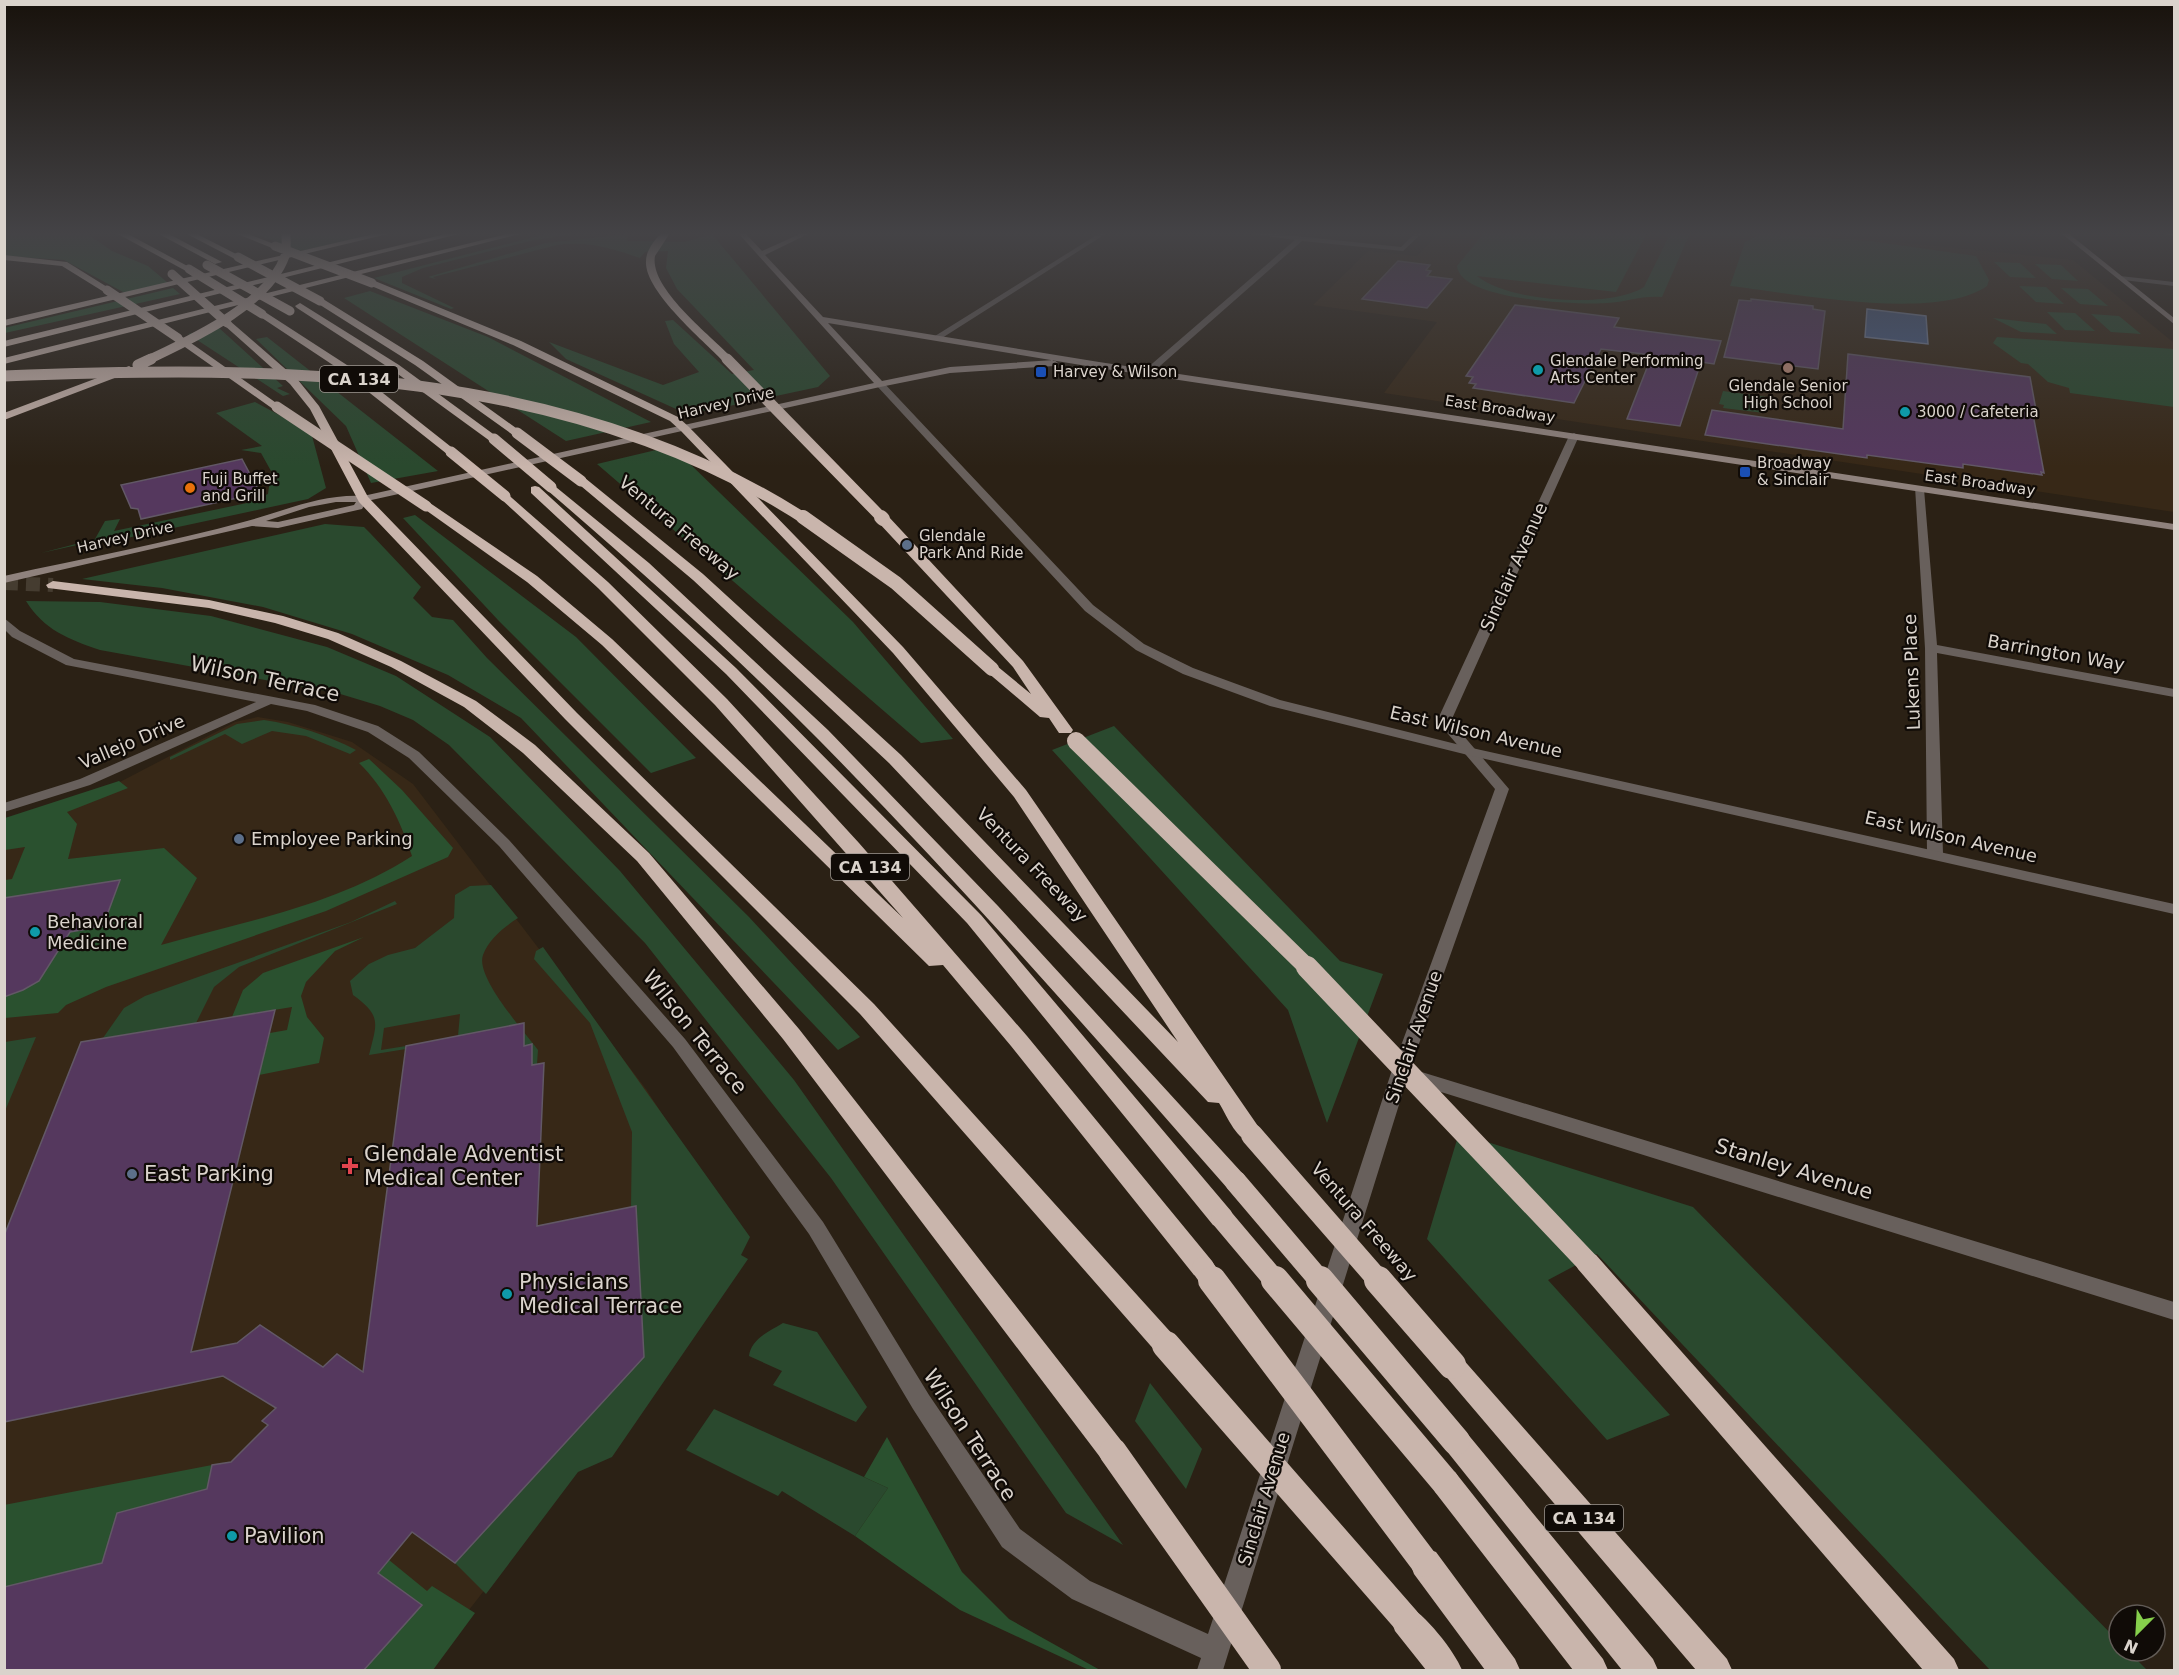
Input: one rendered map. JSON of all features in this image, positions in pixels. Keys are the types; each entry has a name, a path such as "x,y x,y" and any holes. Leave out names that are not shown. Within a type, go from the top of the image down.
{"highway":[{"path":"4,323 54,311"},
{"path":"4,338 132,311"},
{"path":"4,344 138,311"},
{"path":"138,311 532,579 607,642 1019,1041"},
{"path":"4,361 203,311"},
{"path":"214,311 294,382 315,408 363,499 571,716 867,1010 1166,1345 1406,1620 1446,1671"},
{"path":"4,417 138,364 215,324 233,311"},
{"name":"CA 134","path":"257,311 346,369 505,496 603,585 721,702 853,848 1019,1041 1203,1268 1425,1563 1503,1671"},
{"path":"298,311 603,529 731,645 883,795 1077,1002 1236,1182 1456,1441 1642,1671"},
{"path":"299,311 395,367 494,439 731,671 974,920 1445,1482 1592,1671"},
{"name":"Ventura Freeway","path":"336,311 419,363 581,481 698,577 895,759 1252,1135 1716,1671"},
{"path":"440,311 517,343 674,419 685,429 898,650 1020,794 1252,1135"},
{"path":"682,311 883,519 1018,664 1070,735"},
{"path":"4,366 196,313"},
{"path":"4,376 184,371 335,378 505,400 631,432 693,457 825,531 895,583 1070,735 1345,1004 1587,1262 1943,1671"},
{"path":"50,578 209,604 278,619 333,636 396,664 470,704 528,749 643,857 791,1034 1113,1452 1267,1671"}],"main road":[{"path":"815,311 880,384"},
{"path":"2162,311 2175,322"},
{"name":"East Broadway","path":"822,319 939,336 1099,365 2175,527"},
{"name":"Harvey Drive","path":"4,580 50,578 252,524 289,523 358,507 363,499 880,384 991,366 1051,363 1099,365"}],"street":[{"path":"939,336 979,311"},
{"path":"1149,371 1217,311"},
{"name":"East Wilson Avenue","path":"880,384 1089,608 1140,647 1188,671 1275,703 1472,752 2175,909"},
{"name":"Sinclair Avenue","path":"1213,1661 1400,1073 1502,789 1444,721 1574,436"},
{"name":"Lukens Place","path":"1919,489 1931,648 1935,854"},
{"name":"Wilson Terrace","path":"4,621 16,634 70,662 310,708 373,729 405,750 521,862 679,1043 816,1228 921,1402 1011,1538 1081,1590 1213,1661"},
{"name":"Barrington Way","path":"1931,648 2175,693"},
{"name":"Vallejo Drive","path":"4,808 85,782 270,700"},
{"name":"Stanley Avenue","path":"1400,1073 2175,1311"}],"shaded area":[{"name":"Glendale Senior High School","path":"1358,311 2135,311 2174,343 2174,512 1384,393 1437,322"},
{"name":"Glendale Adventist Medical Center","path":"258,717 288,722 352,742 413,784 646,1089 746,1243 674,1348 422,1670 5,1670 4,821 116,784 235,722"}],"green space":[{"path":"75,311 103,311 5,333 4,328"},
{"path":"364,311 422,311 488,337 651,422 566,441"},
{"path":"698,311 776,311 830,376 818,387 706,411 676,409 566,359 549,342 663,385 699,372 674,344 665,321 673,320 732,374 754,370"},
{"path":"2047,312 2075,313 2095,331 2065,330"},
{"path":"2091,314 2119,316 2141,334 2111,332"},
{"path":"1993,318 2046,324 2057,334 2021,332"},
{"path":"218,327 283,386 277,388 290,394 283,396 188,334"},
{"path":"267,337 438,471 371,483 346,426 256,339"},
{"path":"1997,337 2174,349 2174,407 2070,393 2069,388 2048,382 2028,364 2021,363 1993,343"},
{"path":"1723,391 1767,397 1764,413 1723,408 1724,405 1719,404"},
{"path":"255,402 311,432 326,488 308,499 127,538 100,540 41,553 95,539 105,521 120,519 114,531 247,503 268,494 271,471 261,453 241,450 262,446 216,413"},
{"path":"656,450 686,460 853,622 953,739 921,743 597,464"},
{"path":"415,515 576,637 696,758 651,773 498,620 403,518"},
{"path":"325,524 364,527 421,587 413,598 432,617 453,620 487,658 749,917 860,1037 838,1050 521,718 448,675 352,634 263,607 162,588 82,579"},
{"path":"26,601 100,602 211,616 327,647 396,676 490,737 620,871 794,1080 1123,1545 1066,1513 831,1178 645,943 449,745 413,720 380,706 337,693 100,650 58,632 41,619"},
{"path":"264,720 312,731 356,750 350,754 306,736 272,731 242,744 225,734 170,760 170,757 237,724"},
{"path":"1114,726 1340,961 1383,974 1327,1123 1288,1010 1052,750"},
{"path":"369,759 402,790 453,848 448,857 326,911 106,987 66,1005 58,1013 5,1018 5,995 23,990 39,981 30,938 103,926 120,881 5,898 5,880 12,879 25,847 5,850 5,818 119,781 128,788 67,812 77,824 68,859 164,848 197,878 161,945 322,899 383,873 412,856 391,806 377,783 359,763"},
{"path":"491,885 518,918 502,929 489,944 483,955 482,965 502,1004 538,1050 537,1064 532,1065 532,1045 515,1047 516,1025 458,1036 460,1014 384,1028 381,1050 406,1046 406,1049 369,1055 375,1021 369,1009 353,995 350,981 369,964 388,955 415,948 454,918 455,895 470,886"},
{"path":"395,901 397,904 239,967 214,987 196,1023 103,1038 124,1008 145,996 351,922"},
{"path":"364,937 335,951 306,982 301,996 307,1017 324,1038 319,1063 259,1075 270,1033 287,1030 292,1007 232,1017 243,990 263,973"},
{"path":"543,947 750,1237 741,1255 748,1259 612,1457 578,1472 486,1594 455,1563 644,1357 636,1207 631,1207 632,1132 590,1023 534,959 536,951"},
{"path":"36,1037 5,1111 5,1042"},
{"path":"1459,1133 1693,1207 2107,1630 2107,1663 2140,1663 2147,1670 1990,1670 1597,1254 1548,1280 1670,1415 1607,1440 1427,1239"},
{"path":"783,1323 817,1332 867,1407 856,1422 773,1385 782,1371 749,1356 757,1340"},
{"path":"1150,1383 1202,1449 1186,1489 1135,1421"},
{"path":"714,1409 888,1488 855,1536 782,1491 778,1496 686,1450"},
{"path":"887,1437 962,1572 1009,1619 1100,1670 1089,1670 960,1610 855,1536 888,1488 864,1477"},
{"path":"212,1465 207,1489 117,1513 102,1563 5,1587 4,1505"},
{"path":"389,1560 427,1591 432,1586 475,1613 433,1670 363,1670 422,1605 378,1573"}],"water":[{"path":"1867,311 1926,316 1928,344 1865,337"}],"building":[{"path":"1511,311 1564,311 1619,318 1614,327 1721,341 1714,364 1701,362 1680,426 1627,419 1652,355 1601,349 1574,403 1473,388 1476,384 1469,383 1473,377 1466,376"},
{"path":"1736,311 1825,311 1818,369 1724,357"},
{"path":"1848,354 2030,377 2036,410 2032,409 2044,473 2041,472 2042,475 1963,464 1963,468 1867,455 1867,458 1705,435 1712,410 1843,429"},
{"name":"Fuji Buffet and Grill","path":"242,459 260,493 141,519 138,509 131,508 121,485"},
{"name":"Behavioral Medicine","path":"120,880 103,926 70,932 39,981 4,997 4,898"},
{"path":"275,1010 191,1352 237,1343 260,1325 323,1367 337,1354 363,1372 406,1046 524,1023 524,1046 532,1044 532,1065 544,1063 537,1226 636,1206 644,1357 455,1563 412,1532 378,1573 422,1605 363,1671 4,1671 4,1587 102,1563 117,1513 207,1489 212,1465 231,1462 268,1425 262,1421 276,1408 223,1376 4,1422 4,1236 81,1042"}],"tunnel":[{"path":"4,583 53,585"}],"place":[{"name":"Glendale Senior High School","path":"1788,368"},
{"name":"Glendale Performing Arts Center","path":"1538,370"},
{"name":"Harvey & Wilson","path":"1041,372"},
{"name":"3000 / Cafeteria","path":"1905,412"},
{"name":"Broadway & Sinclair","path":"1745,472"},
{"name":"Fuji Buffet and Grill","path":"190,488"},
{"name":"Glendale Park And Ride","path":"907,545"},
{"name":"Employee Parking","path":"239,839"},
{"name":"Behavioral Medicine","path":"35,932"},
{"name":"Glendale Adventist Medical Center","path":"350,1166"},
{"name":"East Parking","path":"132,1174"},
{"name":"Physicians Medical Terrace","path":"507,1294"},
{"name":"Pavilion","path":"232,1536"}]}
